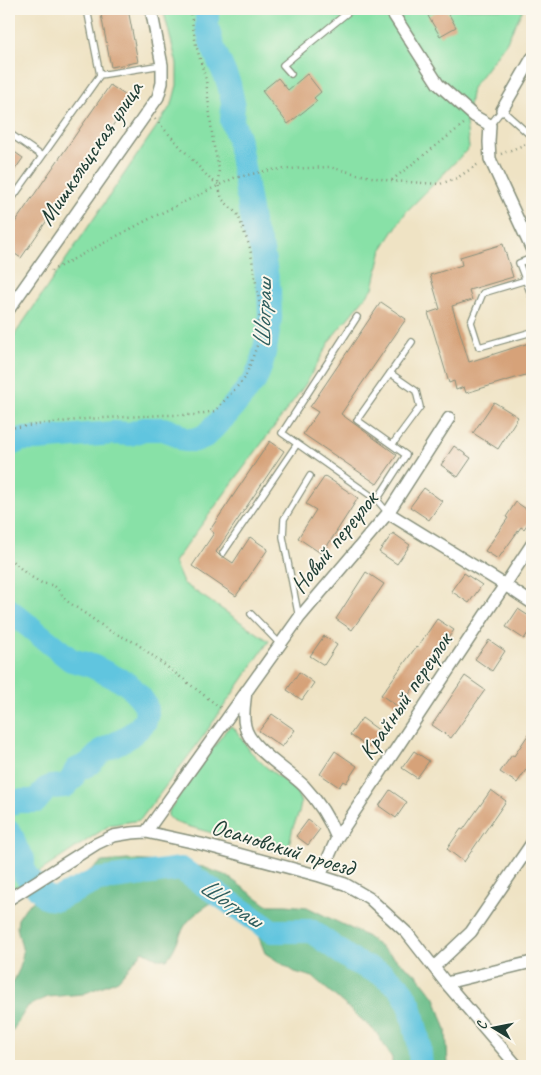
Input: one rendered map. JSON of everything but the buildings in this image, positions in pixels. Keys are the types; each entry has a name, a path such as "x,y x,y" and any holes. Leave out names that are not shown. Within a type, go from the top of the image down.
{"street":[{"name":"Мишкольцская улица","path":"9,309 158,97 162,83 162,65 151,9"},
{"path":"390,9 438,84 474,116 490,125 490,159 532,250"},
{"path":"502,110 532,58"},
{"name":"Новый переулок","path":"146,832 298,618 388,514 449,418"},
{"path":"388,514 505,585 532,604"},
{"name":"Крайный переулок","path":"320,876 336,838 532,544"},
{"path":"247,690 245,727 254,744 304,786 321,807 330,822 336,838"},
{"name":"Осановский проезд","path":"9,900 96,844 113,836 146,832 201,844 345,884 369,898 407,933 446,983 517,1066"},
{"path":"434,967 472,932 532,843"},
{"path":"446,983 532,962"}],"lane":[{"path":"87,9 100,75"},
{"path":"291,74 283,65 352,9"},
{"path":"9,203 100,75 162,65"},
{"path":"490,125 502,110 532,137"},
{"path":"9,133 42,156"},
{"path":"532,258 519,263 532,297"},
{"path":"526,280 483,293 471,322 479,347 532,332"},
{"path":"357,317 282,433 377,500 388,514"},
{"path":"377,500 406,455 357,420 412,342"},
{"path":"390,373 416,391 420,407 392,446"},
{"path":"223,553 297,444"},
{"path":"298,618 283,537 284,519 310,476"},
{"path":"251,614 280,644"}],"path":[{"path":"9,428 86,420 201,414 215,410 245,378 258,343 260,306 250,248 238,215 222,199 218,184 219,169 212,142 206,80 196,45 190,9"},
{"path":"148,111 210,179 218,184"},
{"path":"391,181 474,116"},
{"path":"29,280 54,270 218,184 234,178 270,170 329,167 391,181 440,184 456,178 475,165 532,141"},
{"path":"9,558 31,577 42,583 54,586 67,601 110,631 136,643 219,706 228,716"}],"green space":[{"path":"163,9 523,9 506,43 472,88 466,122 469,148 406,212 382,249 373,288 333,336 305,385 174,562 183,583 269,641 202,738 140,820 110,825 9,892 9,343 172,104 177,85 177,64"},
{"path":"231,726 250,751 266,767 296,790 301,803 288,850 280,852 180,824 168,817 168,812 226,730"},
{"path":"128,860 179,863 203,867 227,876 267,905 307,907 366,936 417,975 435,998 446,1030 448,1066 392,1066 392,1058 376,1032 313,977 295,972 265,953 254,925 228,907 211,903 187,922 167,959 159,959 143,951 118,980 83,994 48,997 28,1006 9,1036 9,991 20,968 23,952 17,927 18,919 26,907 45,892 61,889 102,862"}],"waterway":[{"name":"Шограш","path":"9,445 22,439 114,433 130,434 144,429 163,429 175,433 185,440 195,440 205,436 227,414 255,380 266,344 270,318 269,290 262,250 253,228 238,137 232,121 233,103 229,84 212,45 207,26 207,9"},
{"name":"Шограш","path":"9,610 71,660 90,665 128,684 145,704 147,713 145,721 140,727 127,738 103,750 89,764 76,770 72,779 65,786 46,789 36,801 15,801 9,805"},
{"name":"Шограш","path":"9,832 16,849 23,859 25,874 47,898 57,899 98,880 181,869 272,931 311,931 353,961 384,975 400,988 410,1005 419,1043 421,1066"}]}
